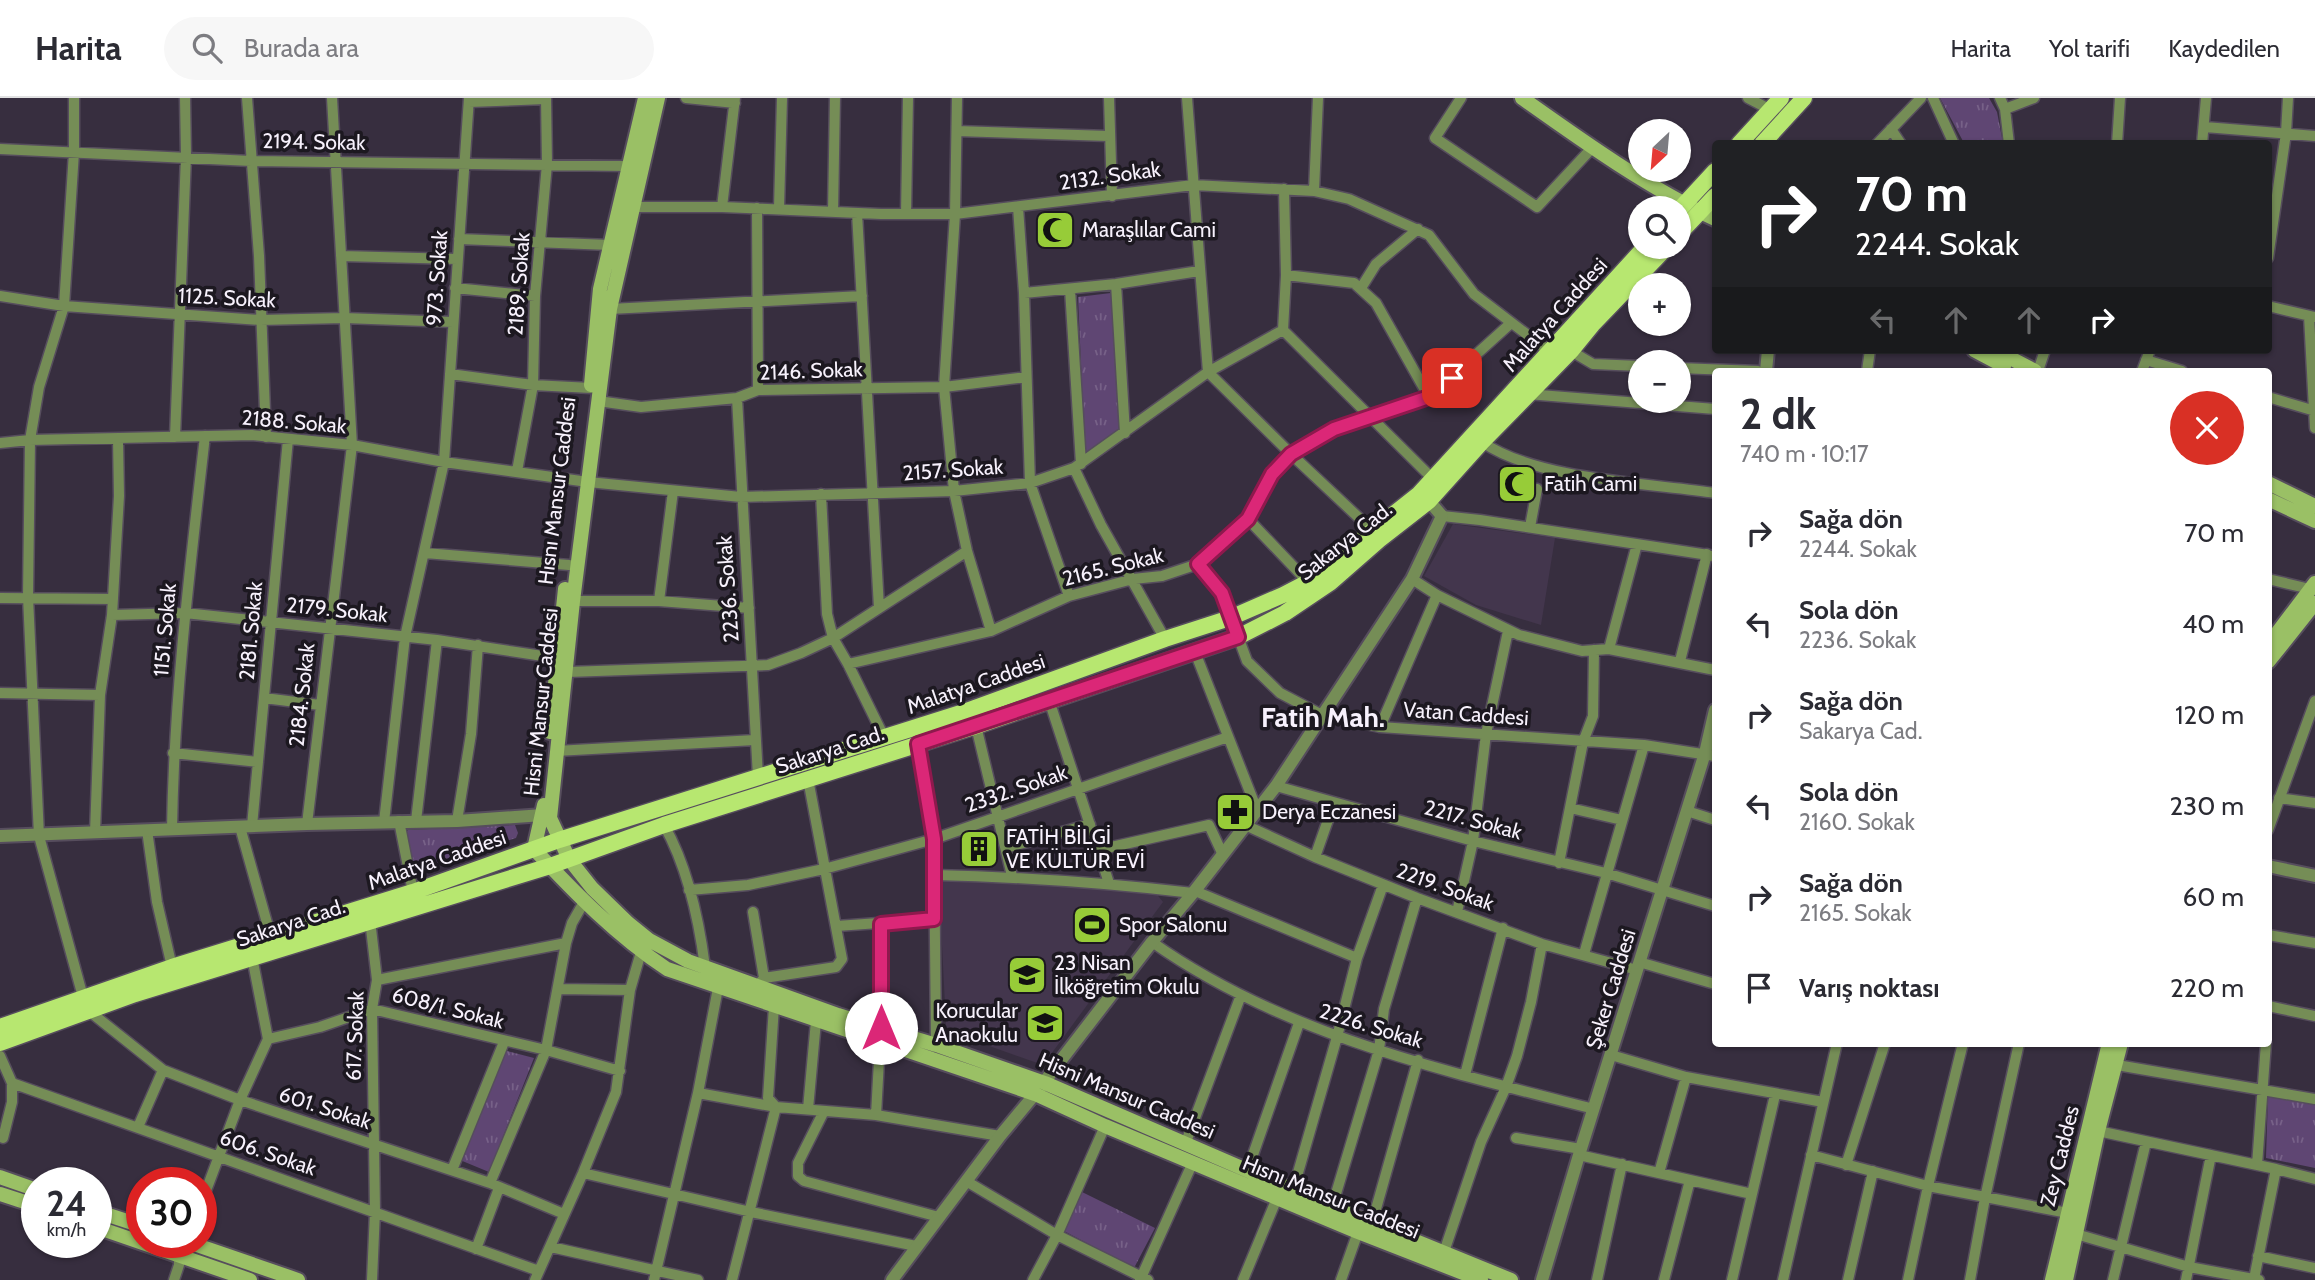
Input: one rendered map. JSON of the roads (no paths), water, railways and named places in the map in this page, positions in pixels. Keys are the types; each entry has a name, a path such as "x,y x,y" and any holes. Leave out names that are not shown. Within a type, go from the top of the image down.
{"main road":[{"name":"Hısnı Mansur Caddesi","path":"595,394 600,289 645,98"},
{"name":"Hisni Mansur Caddesi","path":"658,98 610,309 595,394 550,818 569,859 592,888 649,940 668,952 705,967 761,982 881,1035 936,1045 1040,1088 1186,1142 1332,1207 1511,1280"},
{"path":"1522,98 1592,148 1701,207"},
{"path":"1537,98 1628,159"},
{"path":"1766,140 1804,98"},
{"path":"1743,140 1775,104"},
{"path":"1701,207 1712,179"},
{"path":"1664,182 1701,207"},
{"name":"Malatya Caddesi","path":"0,1027 86,1004 172,967 414,892 559,840 961,713 1230,618 1308,582 1419,494 1635,259"},
{"name":"Sakarya Cad.","path":"0,1043 86,1004 135,993 550,866 664,824 976,726 1238,637 1285,613 1331,582 1429,501 1655,259"},
{"path":"1982,354 2008,368"},
{"path":"2003,354 2031,368"},
{"name":"Hısnı Mansur Caddesi","path":"585,481 569,565 556,658 543,815 534,849 584,902 641,952 667,969 816,1021 881,1035 1040,1088 1105,1126 1358,1232 1481,1280"},
{"path":"2272,485 2315,506"},
{"path":"2272,501 2315,521"},
{"path":"2272,640 2313,592"},
{"path":"2272,656 2313,592"},
{"name":"Zey Caddes","path":"2052,1280 2108,1047"},
{"name":"Zey Caddes","path":"2066,1280 2098,1131 2121,1047"},
{"path":"0,1177 21,1184"},
{"path":"0,1194 21,1201"},
{"path":"217,1252 298,1280"},
{"path":"185,1258 250,1280"}],"street":[{"path":"75,98 64,306 38,387 30,440 28,597 39,836 86,1004"},
{"path":"175,437 186,156 185,98"},
{"path":"247,98 259,256 266,437"},
{"name":"2184. Sokak","path":"307,824 352,446 332,98"},
{"path":"469,100 546,98"},
{"name":"2189. Sokak","path":"517,471 533,385 535,296 547,164 546,98"},
{"path":"686,98 735,101 722,207"},
{"path":"779,208 782,98"},
{"path":"833,212 835,98"},
{"path":"906,214 908,98"},
{"path":"957,98 955,214 944,387 954,491 967,551 991,631"},
{"path":"1109,98 1112,196"},
{"path":"1188,98 1208,372 1373,531"},
{"path":"1314,191 1318,98"},
{"path":"1461,98 1435,138 1537,207 1592,148"},
{"path":"1748,98 1775,104"},
{"path":"1881,140 1921,98"},
{"path":"1933,98 1952,140"},
{"path":"2000,98 2005,109 2009,140"},
{"path":"2005,109 2034,98"},
{"path":"2117,140 2120,98"},
{"path":"2203,140 2206,98"},
{"path":"2272,230 2286,133 2288,98"},
{"name":"973. Sokak","path":"384,822 405,637 444,462 469,100"},
{"path":"2205,127 2315,136"},
{"path":"1891,129 1898,140"},
{"path":"957,131 1109,136"},
{"name":"2194. Sokak","path":"0,149 251,161 628,166"},
{"name":"2132. Sokak","path":"618,209 722,207 955,214 1193,184 1314,191 1349,199 1429,235 1474,294 1550,352"},
{"path":"1284,189 1286,275 1283,330 1433,479"},
{"path":"1018,207 1024,293 1030,483 1069,596"},
{"path":"757,208 758,390"},
{"path":"857,213 879,608"},
{"path":"1361,288 1376,264 1418,229"},
{"path":"459,239 610,245"},
{"path":"341,256 457,259"},
{"path":"1024,293 1116,284 1199,271"},
{"path":"1286,275 1354,283 1361,288 1376,303 1429,397"},
{"path":"1116,284 1125,433"},
{"path":"455,288 535,296"},
{"path":"1070,289 1078,466 1101,525 1165,639"},
{"name":"1125. Sokak","path":"0,296 64,306 260,320 344,318 453,322"},
{"path":"610,309 862,296"},
{"path":"2272,307 2312,316 2315,428"},
{"name":"2165. Sokak","path":"848,664 991,631 1069,596 1133,579 1162,576 1198,564 1248,519 1272,474 1291,454 1334,429 1429,397 1511,323"},
{"name":"2157. Sokak","path":"585,481 741,497 954,491 1030,483 1078,466 1208,372 1283,330"},
{"path":"1571,351 1593,364 1628,365"},
{"path":"2148,355 2176,368"},
{"path":"1691,368 1712,369"},
{"name":"2146. Sokak","path":"450,374 595,394 641,407 737,398 758,390 944,387 1026,377"},
{"path":"1527,394 1712,409"},
{"name":"2236. Sokak","path":"737,398 758,777"},
{"path":"2272,398 2315,411"},
{"name":"2188. Sokak","path":"0,443 205,436 266,437 352,446 444,462 585,481"},
{"name":"1151. Sokak","path":"172,829 173,753 185,613 205,436"},
{"path":"94,833 100,695 113,599 119,496 118,439"},
{"name":"2181. Sokak","path":"246,826 258,762 288,439"},
{"path":"1482,442 1497,453 1540,467 1623,482 1712,493"},
{"path":"1530,527 1537,489"},
{"path":"659,601 673,491"},
{"path":"821,494 827,614 833,638 884,737"},
{"path":"1429,501 1442,516 1711,555 1679,662"},
{"path":"892,1280 1000,1136 1276,786 1412,579 1442,516"},
{"path":"1248,519 1308,582"},
{"path":"1609,649 1637,544"},
{"path":"567,673 768,665 833,638 967,551"},
{"path":"425,553 569,565"},
{"name":"Vatan Caddesi","path":"1198,564 1222,593 1247,661 1280,693 1322,715 1380,727 1644,746 1710,755"},
{"path":"1412,579 1437,595 1508,631 1581,651 1609,649 1712,669"},
{"path":"2272,580 2313,592"},
{"path":"1380,727 1437,595"},
{"path":"0,598 113,599"},
{"path":"573,601 659,601 749,608"},
{"name":"2179. Sokak","path":"112,615 185,613 437,640 556,658"},
{"path":"1457,912 1473,841 1486,734 1508,631"},
{"path":"416,821 437,640"},
{"path":"457,821 471,734 478,645"},
{"path":"1559,863 1583,742 1593,716 1594,650"},
{"path":"1195,652 1257,810"},
{"path":"0,693 100,695"},
{"path":"264,698 320,705"},
{"path":"1049,700 1109,883"},
{"path":"2272,818 2315,701"},
{"path":"976,726 1012,876"},
{"name":"2332. Sokak","path":"689,890 748,885 824,869 934,839 1228,737"},
{"name":"Şeker Caddesi","path":"1542,1280 1661,890 1687,811 1710,755 1712,737"},
{"path":"556,751 755,740"},
{"path":"918,744 934,839 936,1045"},
{"path":"1584,954 1644,746"},
{"path":"173,753 258,762"},
{"path":"753,912 761,982 839,965 842,956 837,926 808,779"},
{"name":"2217. Sokak","path":"1276,786 1473,841 1606,873 1712,905"},
{"path":"2279,798 2315,803"},
{"path":"1315,857 1334,803"},
{"path":"1570,808 1622,820"},
{"path":"1687,811 1712,819"},
{"path":"0,836 457,821 543,815"},
{"path":"399,821 414,892"},
{"path":"664,824 689,890 705,967"},
{"path":"1006,848 1090,824"},
{"path":"1098,850 1209,825 1223,855"},
{"name":"2219. Sokak","path":"1245,825 1382,885 1542,944 1638,966"},
{"path":"246,826 271,936"},
{"path":"147,830 157,902 172,967"},
{"path":"2272,867 2315,876"},
{"path":"935,875 1012,876 1194,892 1357,958"},
{"path":"1293,1190 1338,1037 1357,958 1382,885"},
{"path":"1332,1207 1379,1050 1384,1009 1417,898"},
{"path":"476,1249 495,1186 545,1050 566,943 572,923 584,902"},
{"path":"837,926 934,919"},
{"name":"617. Sokak","path":"370,920 377,980 372,1010 375,1211 372,1280"},
{"path":"876,1115 881,1035 881,924"},
{"path":"1465,1075 1503,928"},
{"path":"2272,936 2315,943"},
{"name":"2226. Sokak","path":"1152,942 1241,995 1299,1023 1379,1050 1594,1109"},
{"path":"377,980 566,943"},
{"path":"1444,1252 1481,1142 1506,1087 1531,1002 1542,944"},
{"path":"537,1275 616,1092 630,990 641,952"},
{"path":"214,1167 268,1039 252,957"},
{"path":"1638,966 1712,983"},
{"path":"655,1276 698,1093 718,988"},
{"path":"558,989 630,990"},
{"path":"1186,1142 1241,995"},
{"name":"601. Sokak","path":"86,1004 163,1070 240,1100 452,1170 564,1214"},
{"path":"774,1006 768,1098 776,1107"},
{"path":"2272,1007 2315,1016"},
{"name":"608/1. Sokak","path":"268,1039 320,1027 372,1010 545,1050 620,1071"},
{"path":"808,1108 816,1021"},
{"path":"1248,1169 1299,1023"},
{"path":"452,1170 503,1042"},
{"path":"1783,1280 1836,1047"},
{"path":"1846,1165 1884,1047"},
{"path":"1908,1280 1927,1186 1962,1047"},
{"path":"1970,1280 2018,1047"},
{"path":"2258,1165 2266,1047"},
{"path":"1611,1055 1686,1077 1823,1102"},
{"path":"0,1056 12,1083 12,1102 3,1138"},
{"path":"1372,1223 1418,1060"},
{"path":"2117,1065 2315,1098"},
{"path":"138,1127 163,1070"},
{"path":"1660,1173 1686,1077"},
{"name":"606. Sokak","path":"12,1083 375,1211 537,1275"},
{"path":"698,1093 776,1107 876,1115 1000,1136"},
{"path":"1732,1280 1776,1095"},
{"path":"732,1280 776,1107"},
{"path":"824,1111 798,1163 798,1176 804,1181 939,1217"},
{"path":"1033,1280 1057,1235 1105,1126"},
{"path":"2098,1131 2276,1169 2315,1180"},
{"path":"1516,1138 1752,1194"},
{"path":"2113,1280 2146,1142"},
{"path":"1811,1155 1927,1186 2068,1213"},
{"path":"2186,1280 2211,1155"},
{"path":"966,1181 1057,1235 1143,1279 1193,1162"},
{"path":"1597,1280 1622,1164"},
{"path":"2077,1234 2189,1267 2256,1279 2258,1256 2276,1169"},
{"path":"1849,1280 1873,1171"},
{"path":"583,1173 751,1212 916,1246"},
{"path":"1664,1280 1690,1180"},
{"path":"1243,1280 1277,1198"},
{"path":"1341,1280 1358,1232"},
{"path":"551,1247 655,1276 698,1280"},
{"path":"2258,1256 2315,1268"},
{"path":"174,1280 179,1258"}],"place":[{"name":"Maraşlılar Cami","path":"1055,230"},
{"name":"Fatih Cami","path":"1517,484"},
{"name":"Derya Eczanesi","path":"1235,812"},
{"name":"FATİH BİLGİ VE KÜLTÜR EVİ","path":"979,849"},
{"name":"Spor Salonu","path":"1092,925"},
{"name":"23 Nisan İlköğretim Okulu","path":"1027,975"},
{"name":"Korucular Anaokulu","path":"1045,1023"}],"district":[{"name":"Fatih Mah.","path":"1323,717"}]}
